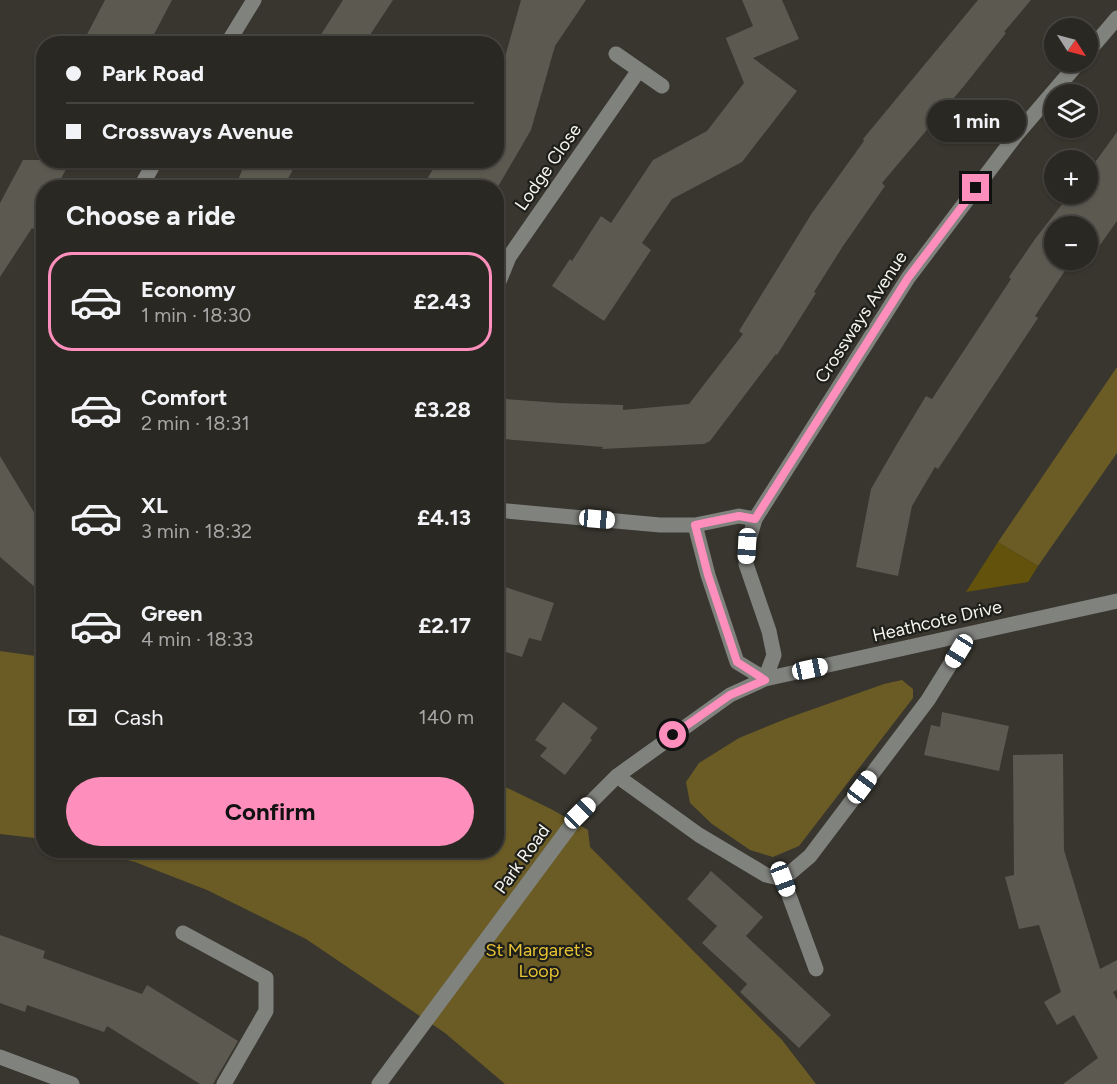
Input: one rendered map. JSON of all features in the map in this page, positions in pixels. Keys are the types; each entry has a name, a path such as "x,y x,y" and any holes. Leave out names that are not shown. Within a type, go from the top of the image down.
{"street":[{"path":"232,36 254,0"},
{"path":"1098,40 1117,18"},
{"path":"616,54 662,86"},
{"name":"Lodge Close","path":"504,269 509,257 639,70"},
{"name":"Crossways Avenue","path":"765,680 774,655 769,631 746,564 747,546 755,519 908,278 1017,134 1070,72"},
{"path":"504,511 660,525 695,525 739,516 755,519"},
{"path":"695,525 708,575 737,662 765,680"},
{"name":"Heathcote Drive","path":"765,680 1117,601"},
{"path":"783,879 810,856 928,700 969,634"},
{"name":"Park Road","path":"379,1084 580,813 617,776 730,695 765,680"},
{"path":"617,776 699,835 765,875 783,879"},
{"path":"783,879 816,969"},
{"path":"183,933 266,978 266,1011 224,1084"},
{"path":"0,1058 72,1084"}],"shaded area":[{"path":"998,542 1038,566 1028,582 966,592"}],"green space":[{"path":"1117,367 1117,453 1038,566 998,542"},
{"path":"0,651 36,656 36,838 0,834"},
{"path":"902,680 913,689 913,698 799,846 773,857 750,850 712,824 690,803 686,782 699,763 739,738 788,718 884,684"},
{"name":"St Margaret's Loop","path":"504,786 588,830 590,847 782,1040 816,1084 505,1084 445,1033 306,939 207,890 135,862 119,858 504,858"}],"building":[{"path":"105,0 172,0 153,36 86,36"},
{"path":"343,0 393,0 369,36 320,36"},
{"path":"521,0 586,0 555,46 531,130 502,180 427,180 433,168 504,168 504,61"},
{"path":"742,0 782,0 799,39 753,58 797,91 742,162 672,199 642,243 651,250 604,321 552,286 570,259 572,261 601,216 611,223 653,160 707,131 744,83 725,36 726,38 753,26"},
{"path":"978,0 1031,0 964,86 882,183 885,186 843,246 777,355 710,441 704,444 602,449 603,447 504,439 506,399 623,405 623,410 689,404 743,334 739,331 812,213 864,141 863,139"},
{"path":"1117,132 1117,221 1098,248 1098,216 1053,216 1062,204 1098,204 1098,158"},
{"path":"23,160 36,160 36,168 67,168 60,180 36,180 36,225 0,277 0,203"},
{"path":"243,168 294,168 287,180 238,180"},
{"path":"1044,227 1044,270 1065,270 1035,316 1038,318 938,469 935,467 912,506 898,576 856,567 871,489 926,396 932,399"},
{"path":"0,456 36,516 36,588 0,557"},
{"path":"504,587 554,603 541,641 529,638 522,657 504,651"},
{"path":"563,702 598,728 590,738 592,740 565,775 540,756 547,748 535,740"},
{"path":"942,712 1009,726 999,771 924,755 931,725 940,727"},
{"path":"1063,754 1064,850 1100,969 1117,960 1117,990 1113,992 1117,1000 1117,1084 1063,1084 1098,1058 1074,1015 1057,1025 1044,1002 1061,992 1039,925 1019,929 1005,877 1014,875 1013,755"},
{"path":"711,871 763,917 746,936 831,1015 799,1048 740,992 747,984 702,943 717,926 687,899"},
{"path":"0,935 45,951 43,958 142,994 147,985 238,1041 213,1084 200,1084 107,1026 104,1032 27,1005 25,1012 0,1003"}],"route":[{"path":"673,735 730,695 765,680 737,662 708,575 695,525 739,516 755,519 908,278 976,188"}]}
